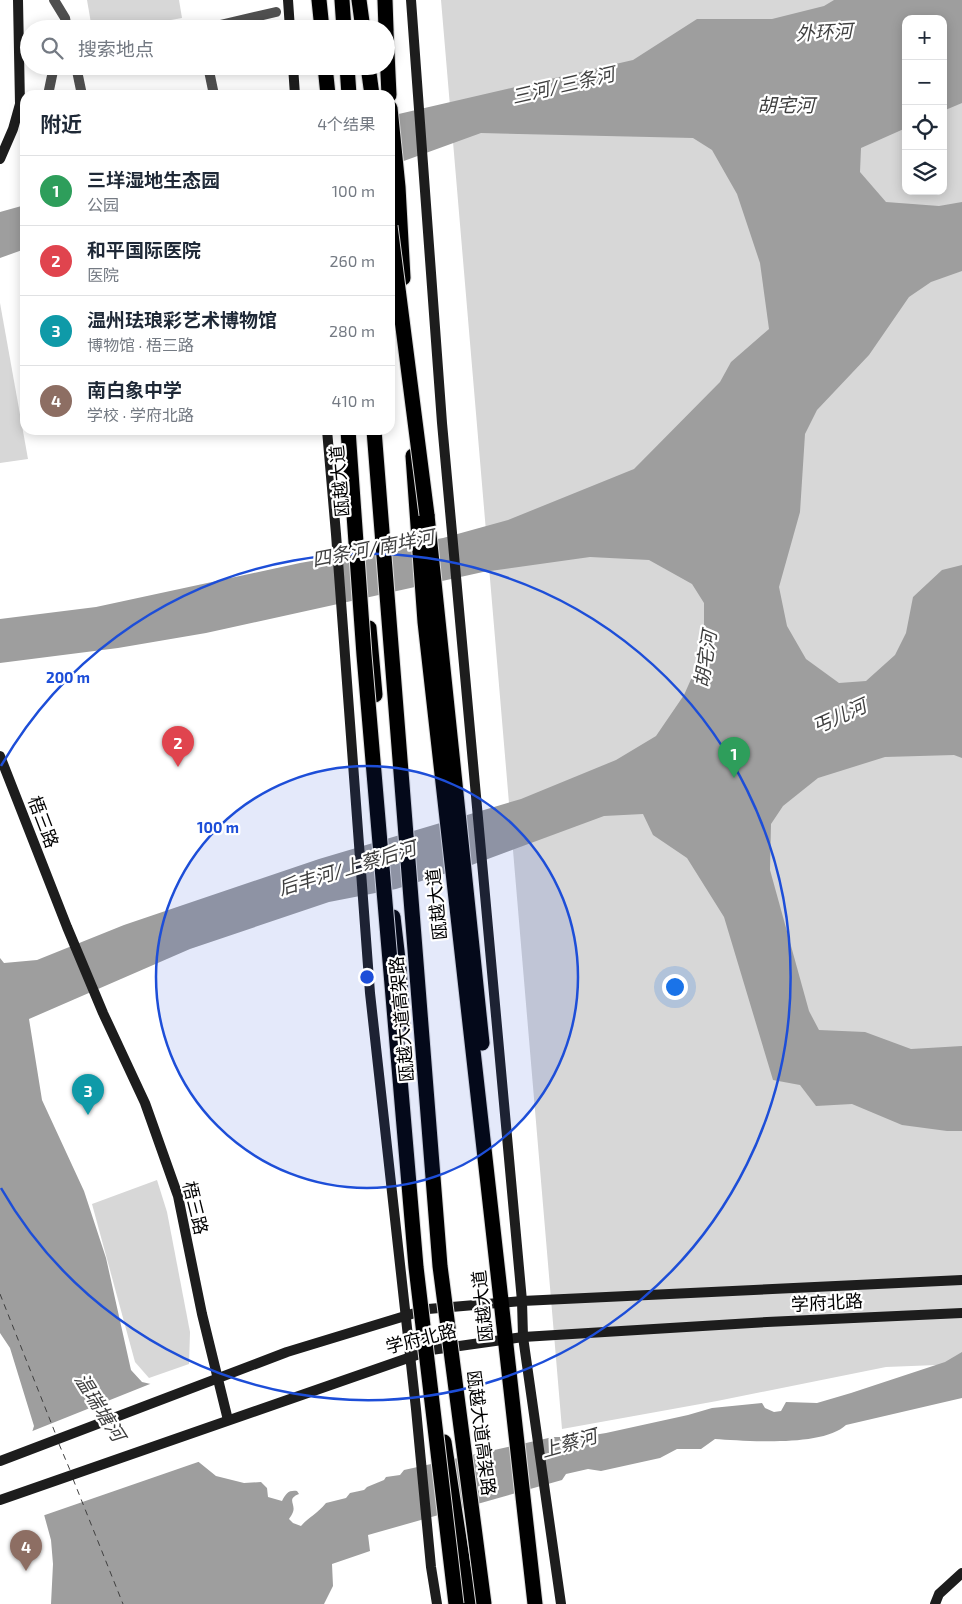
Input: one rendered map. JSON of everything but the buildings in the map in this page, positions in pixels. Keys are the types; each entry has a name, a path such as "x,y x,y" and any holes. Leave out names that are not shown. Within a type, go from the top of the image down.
{"highway":[{"path":"314,0 315,20"},
{"path":"319,0 321,20"},
{"path":"342,0 343,20"},
{"path":"359,0 361,20"},
{"path":"385,0 386,20"},
{"path":"320,75 321,90"},
{"path":"326,75 327,90"},
{"path":"348,75 349,90"},
{"path":"369,75 371,90"},
{"path":"388,75 389,90"},
{"name":"瓯越大道","path":"395,157 417,521 432,621 444,796 460,888 485,1164 534,1604"},
{"path":"395,265 427,515 432,621 458,808 460,888"},
{"name":"瓯越大道高架路","path":"348,435 365,665 416,1267 456,1604"},
{"name":"瓯越大道","path":"354,435 399,968 410,1146 443,1437 469,1604"},
{"name":"瓯越大道高架路","path":"374,435 440,1266 484,1604"}],"street":[{"path":"0,159 13,129 20,104 18,0"},
{"path":"54,0 65,18"},
{"path":"288,0 289,20"},
{"path":"411,0 423,179 450,514 522,1301 523,1337 561,1604"},
{"path":"242,20 276,12"},
{"path":"49,90 52,75"},
{"path":"78,75 81,90"},
{"path":"210,75 213,90"},
{"path":"294,75 295,90"},
{"path":"327,435 343,618 370,993 437,1604"},
{"name":"梧三路","path":"0,756 67,927 103,1013 145,1103 178,1196 202,1314 228,1420"},
{"name":"学府北路","path":"0,1461 287,1352 428,1309 501,1302 962,1280"},
{"name":"学府北路","path":"0,1500 410,1356 432,1350 523,1337 767,1322 962,1313"},
{"path":"935,1604 939,1594 962,1573"}],"shaded area":[{"path":"87,0 179,0 182,18 171,20 90,20"},
{"path":"441,0 962,0 962,1364 886,1367 717,1401 562,1429"},
{"path":"0,303 20,414 20,435 24,435 28,459 0,463"},
{"path":"157,1180 167,1212 190,1332 189,1364 149,1378 135,1362 92,1204"}],"water":[{"path":"834,0 962,0 962,103 947,109 947,15 902,15 902,130 861,148 860,172 886,202 939,206 962,202 962,271 931,282 909,297 869,355 817,410 805,434 800,512 779,587 787,626 806,659 839,683 866,681 895,655 906,633 913,597 942,570 962,565 962,758 954,755 885,757 818,778 783,806 771,824 770,870 809,1011 819,1030 865,1032 911,1049 962,1046 962,1131 902,1125 852,1104 816,1106 800,1085 773,1080 724,917 687,858 653,835 643,814 604,816 469,866 396,889 329,902 190,949 29,1019 42,1100 84,1191 106,1258 131,1370 142,1382 155,1385 195,1459 216,1476 244,1483 261,1482 267,1488 268,1497 282,1501 288,1493 297,1491 299,1494 292,1500 294,1509 289,1519 293,1523 301,1526 326,1503 346,1498 350,1493 364,1490 384,1480 386,1477 400,1475 404,1470 553,1437 581,1437 606,1433 712,1408 762,1403 765,1408 774,1412 781,1411 786,1402 817,1403 945,1362 962,1352 962,1398 846,1425 835,1432 803,1440 745,1441 715,1439 701,1449 677,1449 660,1458 601,1471 588,1469 566,1474 562,1480 368,1535 370,1551 332,1564 333,1586 324,1604 51,1604 53,1564 51,1540 28,1456 29,1442 34,1426 10,1348 0,1333 0,958 4,963 37,960 124,925 319,859 521,799 616,760 656,736 684,695 704,650 704,603 692,584 649,560 590,557 483,572 206,633 118,648 0,663 0,619 96,607 300,563 443,538 508,520 634,469 720,382 731,362 769,329 760,263 737,194 712,150 693,138 481,133 395,164 395,115 633,60 697,19 772,19 824,6"},
{"path":"20,206 20,251 0,258 0,212"}],"pier":[{"path":"155,1382 165,1383 175,1393 198,1458 201,1461 42,1516 25,1456 25,1447 30,1432"}],"ferry route":[{"path":"0,1294 56,1435"},
{"path":"59,1444 70,1470"},
{"path":"73,1479 123,1604"}],"place":[{"name":"和平国际医院","path":"178,767"},
{"name":"三垟湿地生态园","path":"734,778"},
{"name":"温州珐琅彩艺术博物馆","path":"88,1115"},
{"name":"南白象中学","path":"26,1571"}],"water label":[{"name":"外环河","path":"824,32"},
{"name":"三河/三条河","path":"563,85"},
{"name":"胡宅河","path":"786,105"},
{"name":"四条河/南垟河","path":"373,548"},
{"name":"胡宅河","path":"705,659"},
{"name":"丐儿河","path":"839,716"},
{"name":"后丰河/上蔡后河","path":"347,868"},
{"name":"温瑞塘河","path":"100,1407"},
{"name":"上蔡河","path":"569,1443"}]}
